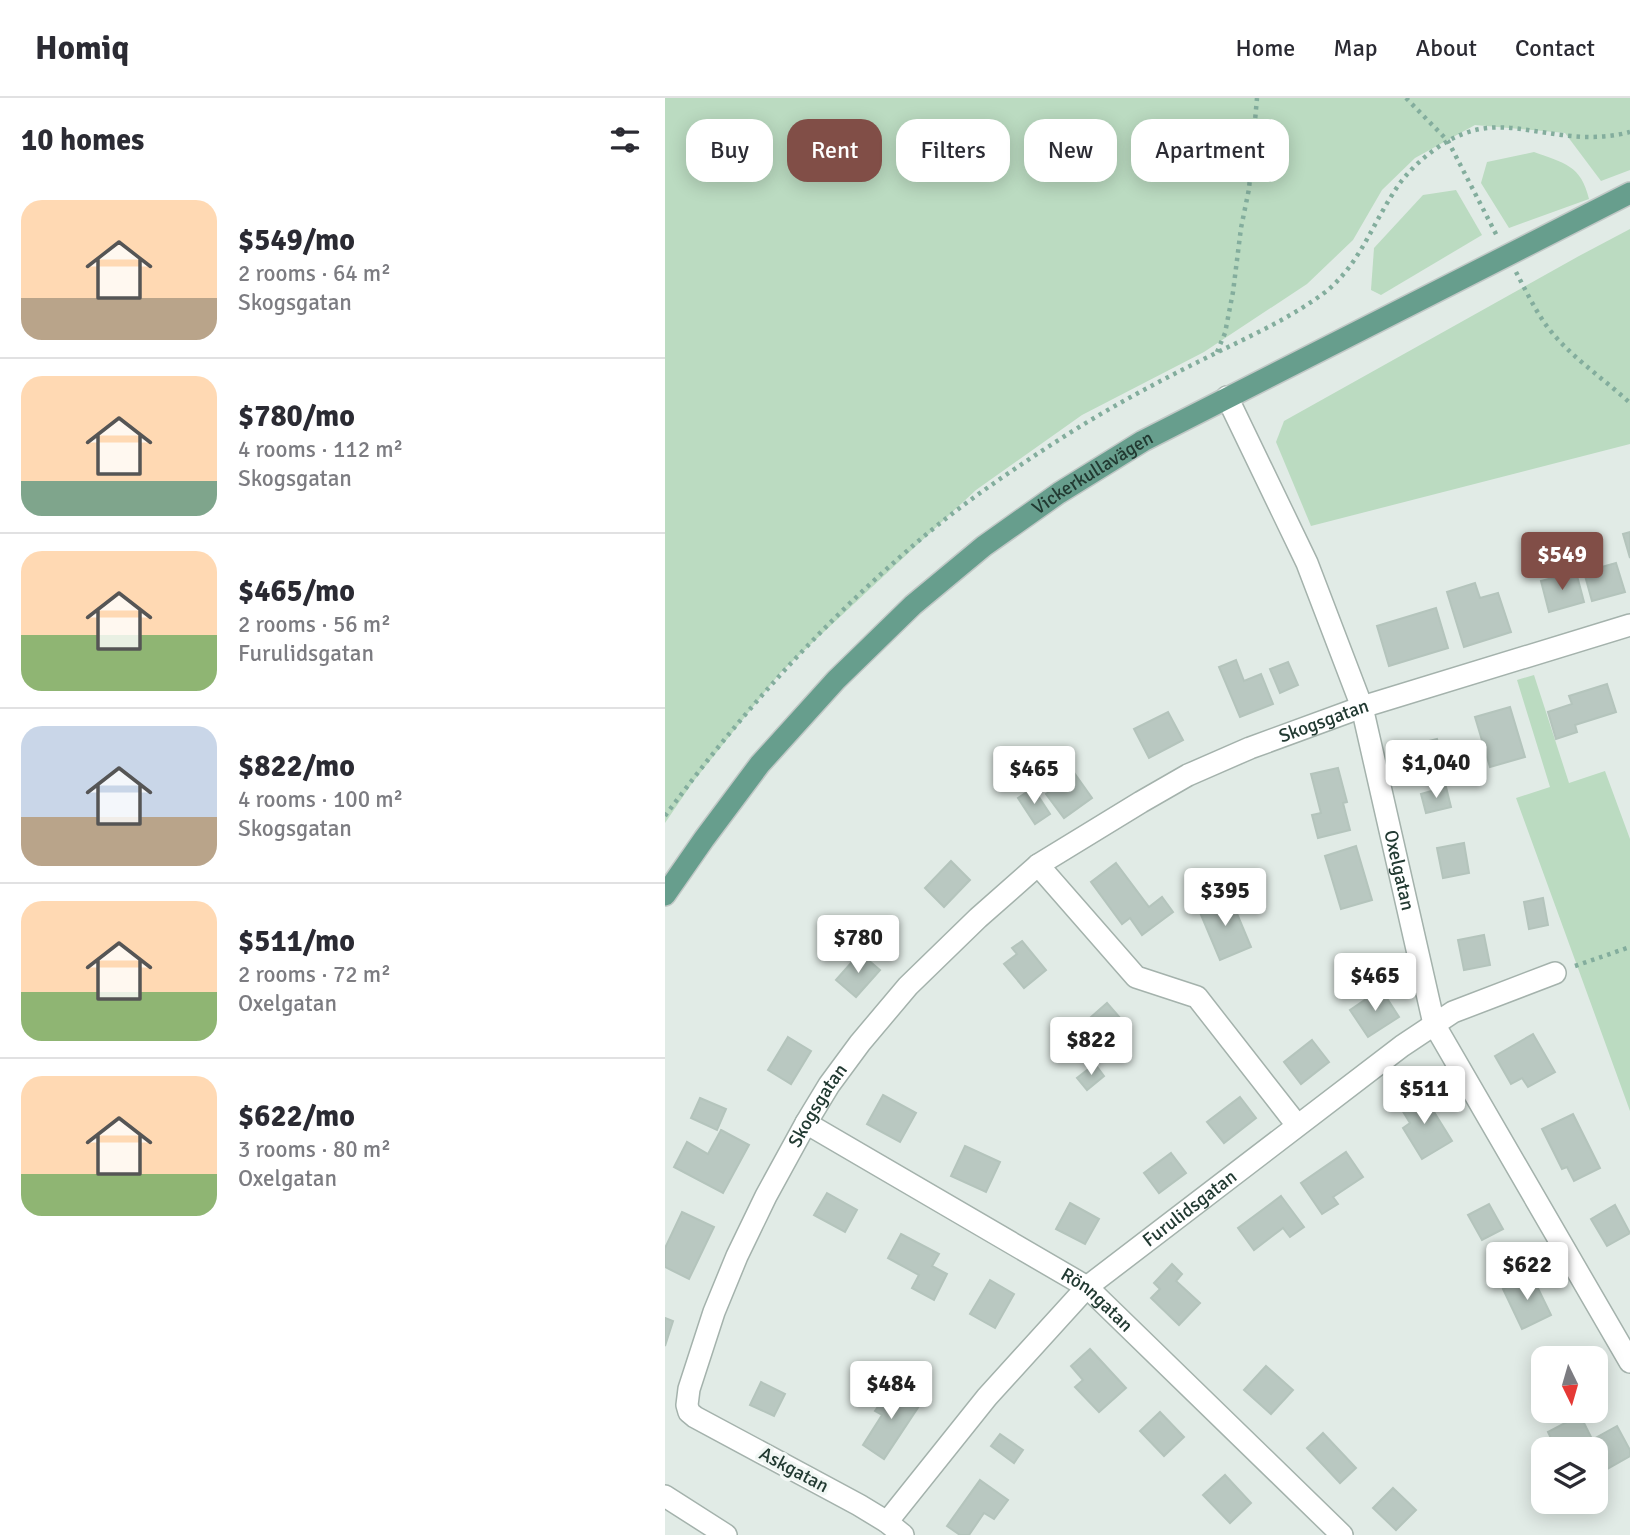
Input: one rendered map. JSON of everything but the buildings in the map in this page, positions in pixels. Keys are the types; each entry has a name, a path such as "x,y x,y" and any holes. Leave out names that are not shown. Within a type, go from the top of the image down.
{"main road":[{"name":"Vickerkullavägen","path":"665,895 760,764 836,680 913,605 983,546 1059,493 1143,441 1630,193"}],"street":[{"name":"Oxelgatan","path":"1227,397 1307,563 1362,707 1434,1024 1630,1362"},
{"name":"Skogsgatan","path":"687,1405 696,1363 713,1311 737,1256 766,1196 829,1085 908,986 1038,865 1188,775 1250,748 1362,707 1630,625"},
{"path":"1038,865 1136,977 1197,997 1297,1125"},
{"name":"Furulidsgatan","path":"895,1528 987,1397 1087,1287 1402,1045 1453,1012 1555,973"},
{"name":"Rönngatan","path":"806,1123 1087,1287 1342,1535"},
{"name":"Askgatan","path":"687,1405 689,1412 695,1417 859,1505 895,1528"},
{"path":"665,1496 726,1535"}],"path":[{"path":"1217,353 1225,333 1233,292 1249,189 1257,98"},
{"path":"1406,98 1448,141 1497,237"},
{"path":"665,816 757,699 864,589 923,537 1068,435 1154,384 1261,331 1324,293 1360,254 1395,190 1419,162 1448,141 1478,128 1496,127 1601,137 1630,132"},
{"path":"1516,271 1555,336 1582,363 1630,403"},
{"path":"1555,973 1630,947"}],"green space":[{"path":"665,98 1630,98 1630,170 1601,181 1565,133 1475,125 1415,158 1382,190 1353,240 1307,284 1204,352 1082,415 976,490 780,673 693,782 665,823"},
{"path":"1534,152 1562,163 1576,172 1589,199 1509,228 1481,183 1487,162"},
{"path":"1456,190 1482,235 1381,295 1371,290 1374,248 1423,195"},
{"path":"1630,229 1630,444 1311,526 1276,442 1284,421"},
{"path":"1534,675 1569,783 1605,771 1630,839 1630,1111 1516,798 1550,787 1517,680"}]}
